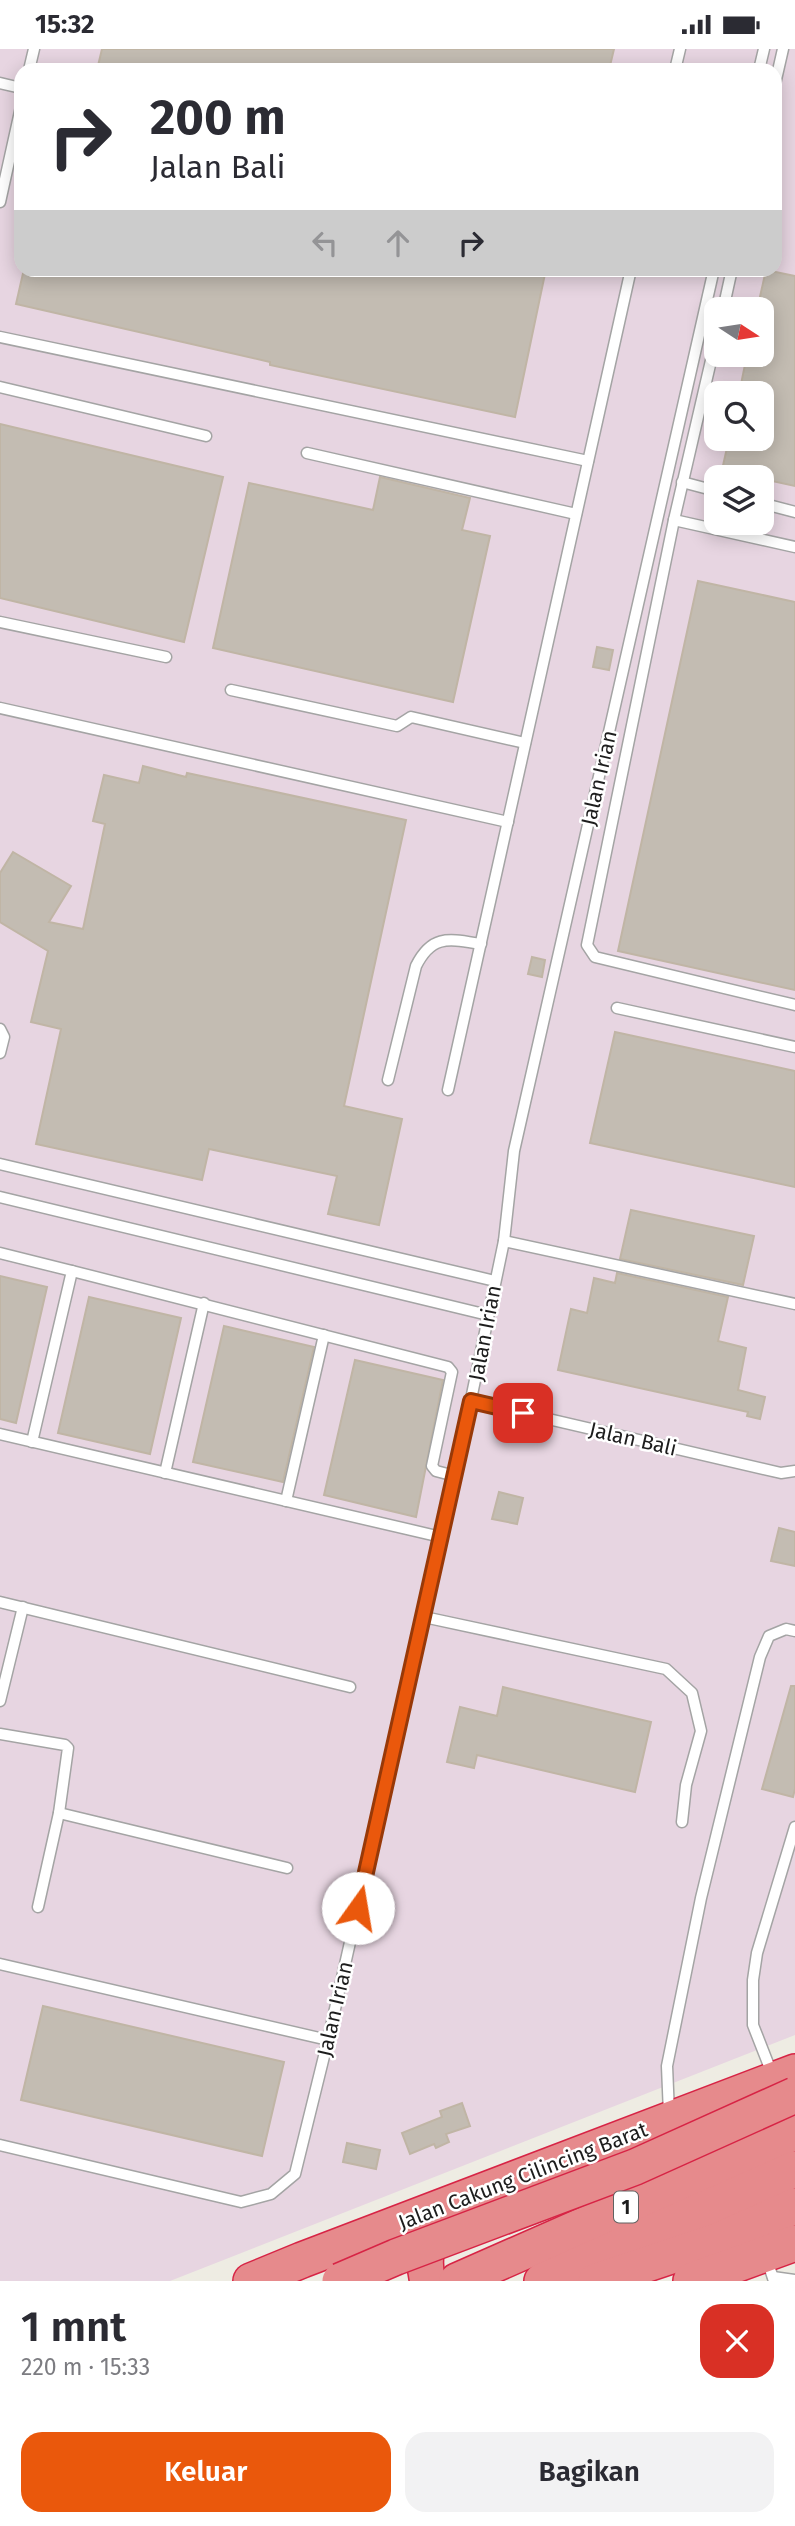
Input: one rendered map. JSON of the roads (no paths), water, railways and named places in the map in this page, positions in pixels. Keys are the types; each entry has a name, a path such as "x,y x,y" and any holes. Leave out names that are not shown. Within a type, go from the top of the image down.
{"highway":[{"name":"Jalan Cakung Cilincing Barat","path":"251,2281 441,2207 668,2108 782,2076"},
{"path":"310,2256 339,2281 635,2167 782,2076"},
{"name":"1","path":"457,2281 795,2132"},
{"name":"1","path":"542,2281 795,2169"},
{"path":"596,2281 719,2240 795,2206"},
{"path":"428,2281 425,2272 428,2235 441,2207"},
{"path":"645,2281 795,2220"},
{"path":"691,2281 777,2263"}],"lane":[{"path":"0,202 14,139"},
{"path":"448,1090 629,277"},
{"name":"Jalan Irian","path":"0,2145 241,2202 271,2193 295,2174 424,1617 504,1241 514,1151 712,277"},
{"path":"726,297 730,277"},
{"path":"0,337 588,461"},
{"path":"709,367 682,482 587,946 595,957 795,1005"},
{"path":"0,387 206,436"},
{"path":"307,453 576,514"},
{"path":"682,482 704,488"},
{"path":"774,506 795,512"},
{"path":"674,520 795,547"},
{"path":"0,622 166,656"},
{"path":"232,690 397,726 411,717 524,743"},
{"path":"0,708 508,822"},
{"path":"388,1080 416,966 424,951 431,944 443,940 481,944"},
{"path":"617,1008 795,1047"},
{"path":"0,1029 4,1037 0,1053"},
{"path":"0,1164 495,1280"},
{"path":"0,1197 488,1315"},
{"path":"504,1241 795,1304"},
{"path":"0,1253 448,1367 452,1372 432,1466 436,1471 455,1476"},
{"path":"32,1442 72,1271"},
{"path":"165,1473 204,1303"},
{"path":"286,1501 324,1335"},
{"name":"Jalan Bali","path":"471,1401 781,1473 795,1471"},
{"path":"0,1434 441,1538"},
{"path":"0,1602 350,1687"},
{"path":"0,1701 23,1607"},
{"path":"424,1617 666,1669 692,1693 701,1731 686,1784 682,1822"},
{"path":"668,2108 667,2066 701,1898 760,1657 769,1636 786,1629 795,1630"},
{"path":"0,1734 67,1746 59,1813 38,1907"},
{"path":"59,1813 287,1868"},
{"path":"782,2076 753,2025 753,1980 757,1953 795,1827"},
{"path":"0,1964 328,2040"},
{"path":"777,2263 795,2280"}]}
